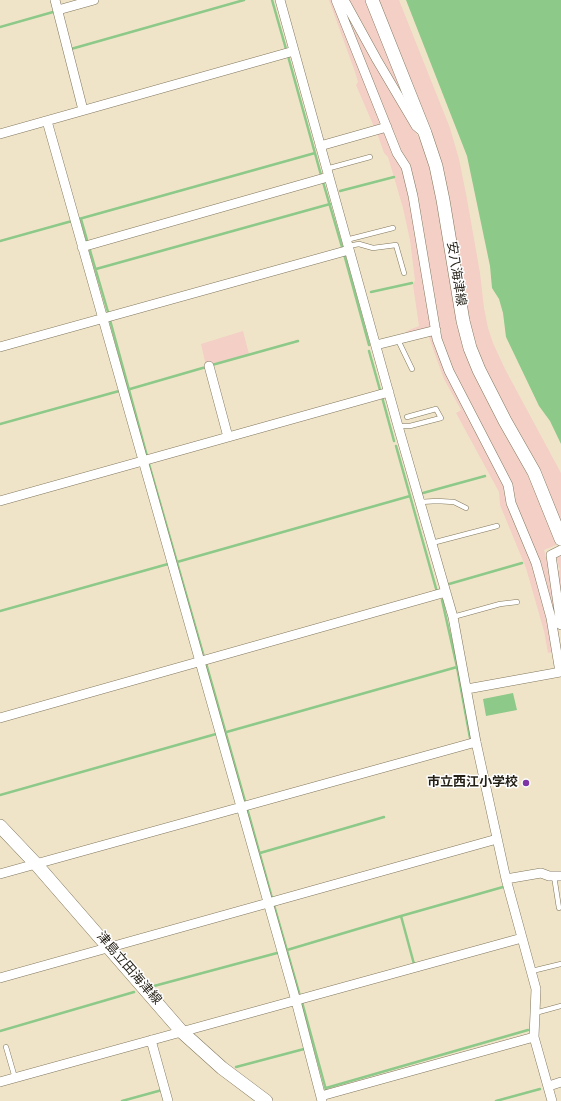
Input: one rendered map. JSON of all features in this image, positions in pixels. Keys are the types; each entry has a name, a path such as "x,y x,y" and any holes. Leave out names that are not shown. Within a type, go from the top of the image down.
{"main road":[{"name":"安八海津線","path":"372,0 425,133 436,166 463,320 470,348 479,370 534,472 561,539"},
{"name":"津島立田海津線","path":"0,826 36,864 182,1032 222,1068 266,1101"}],"street":[{"path":"54,0 58,10 83,110"},
{"path":"58,10 94,0"},
{"path":"280,0 327,173 453,617 476,742 497,839 506,879 536,989 534,1037 552,1101"},
{"path":"336,0 397,153 406,167 413,196 437,339 449,371 508,485 512,503 536,563 551,618 561,672 467,689"},
{"path":"344,0 416,126 425,133"},
{"path":"0,134 294,51"},
{"path":"47,121 296,1001 322,1098 534,1037"},
{"path":"320,146 387,127"},
{"path":"82,247 327,173"},
{"path":"0,348 348,246"},
{"path":"376,345 436,330"},
{"path":"208,366 228,437"},
{"path":"0,501 389,392"},
{"path":"561,550 551,555 561,625"},
{"path":"0,718 446,592"},
{"path":"0,874 476,742"},
{"path":"0,978 497,839"},
{"path":"506,879 541,873 549,876 558,876"},
{"path":"0,1082 522,938"},
{"path":"151,1040 168,1101"},
{"path":"549,1086 561,1082"}],"lane":[{"path":"327,173 370,158"},
{"path":"348,246 393,228"},
{"path":"348,246 359,244 373,248 396,245 404,273"},
{"path":"398,340 412,369"},
{"path":"398,426 410,426 441,418 436,409 407,417"},
{"path":"420,502 437,500 454,502 466,508"},
{"path":"432,543 497,526"},
{"path":"453,617 500,604 518,602"},
{"path":"558,876 559,908"},
{"path":"532,971 561,964"},
{"path":"535,1013 561,1006"},
{"path":"6,1047 15,1078"}],"shaded area":[{"path":"329,0 333,0 381,125 374,127 356,85 358,82 355,72"},
{"path":"339,0 421,141 429,165 436,198 459,332 469,360 527,474 557,543 556,545 544,550 551,574 559,638 538,562 441,342 415,196"},
{"path":"347,0 365,0 412,113"},
{"path":"378,0 399,0 450,128 459,159 467,199 488,328 505,369 561,473 561,525 481,360 471,334 449,199"},
{"path":"406,0 561,0 561,444 550,421 539,406 506,337 503,313 499,299 492,288 490,266 467,156"},
{"path":"384,131 404,172 410,198 431,323 429,329 405,335 407,331 419,326 413,285 415,280 410,240 403,208 388,157 384,153 377,133"},
{"path":"243,331 249,354 206,366 201,344"},
{"path":"431,333 499,472 533,563 548,618 556,663 554,669 552,652 548,653 544,631 526,568 500,505 499,492 456,413 461,410 444,379 428,334"},
{"path":"561,554 561,608 555,572 560,570 556,556"},
{"path":"513,693 517,710 486,716 483,699"}],"waterway":[{"path":"71,49 244,0"},
{"path":"272,0 286,49"},
{"path":"0,27 53,12"},
{"path":"288,56 321,175"},
{"path":"79,219 315,153"},
{"path":"340,191 394,177"},
{"path":"323,182 342,247"},
{"path":"96,269 330,204"},
{"path":"81,219 87,240"},
{"path":"0,241 72,221"},
{"path":"89,247 108,312"},
{"path":"344,254 369,345"},
{"path":"371,292 412,283"},
{"path":"110,320 147,456"},
{"path":"212,365 298,341"},
{"path":"369,351 380,390"},
{"path":"130,389 206,367"},
{"path":"0,424 119,391"},
{"path":"382,397 394,441"},
{"path":"396,446 437,592"},
{"path":"149,464 204,657"},
{"path":"423,493 485,476"},
{"path":"177,562 410,496"},
{"path":"449,584 522,563"},
{"path":"0,611 168,564"},
{"path":"442,600 457,667 470,738"},
{"path":"206,663 245,801"},
{"path":"223,733 457,667"},
{"path":"0,795 216,734"},
{"path":"247,808 272,898"},
{"path":"260,853 384,817"},
{"path":"287,950 503,887"},
{"path":"274,905 300,996"},
{"path":"401,916 414,964"},
{"path":"154,986 277,953"},
{"path":"0,1031 134,992"},
{"path":"302,1002 326,1090"},
{"path":"326,1088 528,1030"},
{"path":"236,1067 304,1049"},
{"path":"496,1101 540,1089"},
{"path":"122,1101 162,1090"}],"place":[{"name":"市立西江小学校","path":"526,783"}]}
